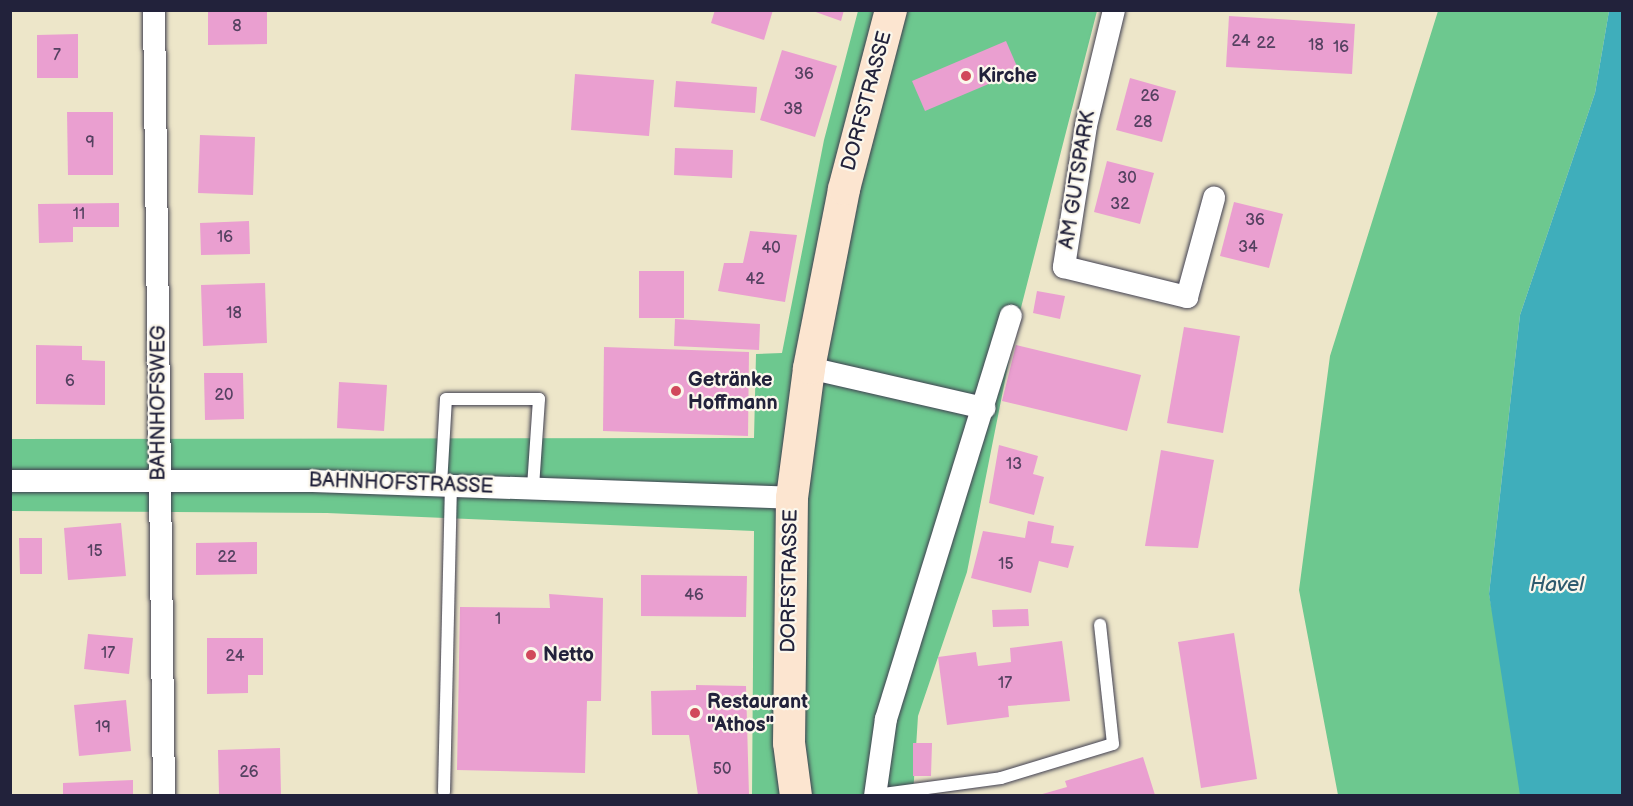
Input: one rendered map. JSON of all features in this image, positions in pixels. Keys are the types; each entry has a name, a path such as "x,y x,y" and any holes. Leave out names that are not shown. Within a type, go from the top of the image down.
{"main road":[{"name":"DORFSTRASSE","path":"796,795 789,743 792,498 809,368 844,189 891,10"}],"street":[{"name":"BAHNHOFSWEG","path":"154,10 164,795"},
{"name":"AM GUTSPARK","path":"1114,10 1086,126 1064,267 1187,297 1214,198"},
{"path":"876,795 886,719 1011,316"},
{"path":"809,368 984,408"},
{"name":"BAHNHOFSTRASSE","path":"10,481 159,480 446,485 792,498"}],"lane":[{"path":"444,792 446,399 538,399 533,488"},
{"path":"876,795 1001,778 1113,744 1100,625"}],"green space":[{"path":"858,11 1097,11 1014,335 967,572 918,716 913,795 752,795 754,531 327,513 11,511 10,439 754,438 756,354 782,353 824,140"},
{"path":"1438,11 1609,11 1595,93 1520,315 1489,594 1528,795 1338,795 1299,590 1330,356"}],"water":[{"name":"Havel","path":"1609,11 1622,11 1622,795 1520,795 1489,594 1520,315 1595,93"}],"building":[{"path":"208,10 267,10 267,44 208,45"},
{"path":"715,10 773,10 764,40 711,23"},
{"path":"810,10 844,10 841,21"},
{"path":"1229,16 1355,24 1352,74 1226,67"},
{"path":"78,34 78,78 37,78 37,35"},
{"name":"Kirche","path":"1006,41 1019,71 925,111 912,81"},
{"path":"782,50 837,66 815,137 760,120"},
{"path":"575,74 654,80 649,136 571,130"},
{"path":"1130,78 1176,91 1162,142 1116,130"},
{"path":"676,81 757,87 755,113 674,107"},
{"path":"67,112 113,112 113,175 68,175"},
{"path":"200,135 255,137 253,195 198,193"},
{"path":"675,148 733,150 732,178 674,175"},
{"path":"1107,161 1154,173 1140,224 1094,212"},
{"path":"1234,202 1283,214 1269,268 1220,256"},
{"path":"119,203 119,227 73,227 73,242 39,243 38,204"},
{"path":"249,221 250,254 201,255 200,223"},
{"path":"750,231 797,235 785,302 718,291 724,263 743,263"},
{"path":"639,271 684,271 684,318 639,318"},
{"path":"265,283 267,343 203,346 201,285"},
{"path":"1037,291 1065,296 1060,319 1033,313"},
{"path":"675,319 760,324 759,350 674,346"},
{"path":"1184,327 1240,336 1223,433 1167,423"},
{"path":"36,345 82,346 82,360 105,361 105,405 36,404"},
{"path":"1016,345 1141,375 1127,431 1002,401"},
{"name":"Getränke Hoffmann","path":"604,347 749,352 748,436 603,431"},
{"path":"204,373 243,373 244,419 205,420"},
{"path":"339,382 387,385 384,431 337,428"},
{"path":"999,445 1038,456 1033,474 1044,477 1034,515 989,503"},
{"path":"1161,450 1214,460 1198,548 1145,546"},
{"path":"1028,521 1054,526 1051,543 1074,546 1068,568 1039,561 1031,593 971,578 983,531 1025,538"},
{"path":"121,523 126,576 68,580 64,528"},
{"path":"19,538 42,538 42,574 20,574"},
{"path":"257,542 257,574 196,575 196,543"},
{"path":"641,575 747,576 746,617 641,616"},
{"name":"Netto","path":"549,594 603,598 601,701 587,701 585,773 457,770 460,607 550,608"},
{"path":"1028,609 1029,626 993,627 992,610"},
{"path":"1234,633 1257,779 1201,788 1178,642"},
{"path":"88,634 133,638 129,674 84,669"},
{"path":"207,638 263,638 263,675 248,675 248,693 207,694"},
{"path":"1062,641 1070,701 1008,706 1009,717 947,725 938,657 976,652 978,666 1011,662 1010,648"},
{"path":"696,685 746,686 749,795 698,795 689,735 652,735 651,691 696,690"},
{"path":"126,700 131,751 79,756 74,705"},
{"path":"913,743 932,743 931,776 913,776"},
{"path":"280,748 281,795 219,795 218,750"},
{"path":"1143,757 1155,795 1039,795 1067,787 1065,781"},
{"path":"133,780 133,795 63,795 63,783"}],"place":[{"name":"Kirche","path":"966,76"},
{"name":"Getränke Hoffmann","path":"676,391"},
{"name":"Netto","path":"531,655"},
{"name":"Restaurant \"Athos\"","path":"695,713"}]}
